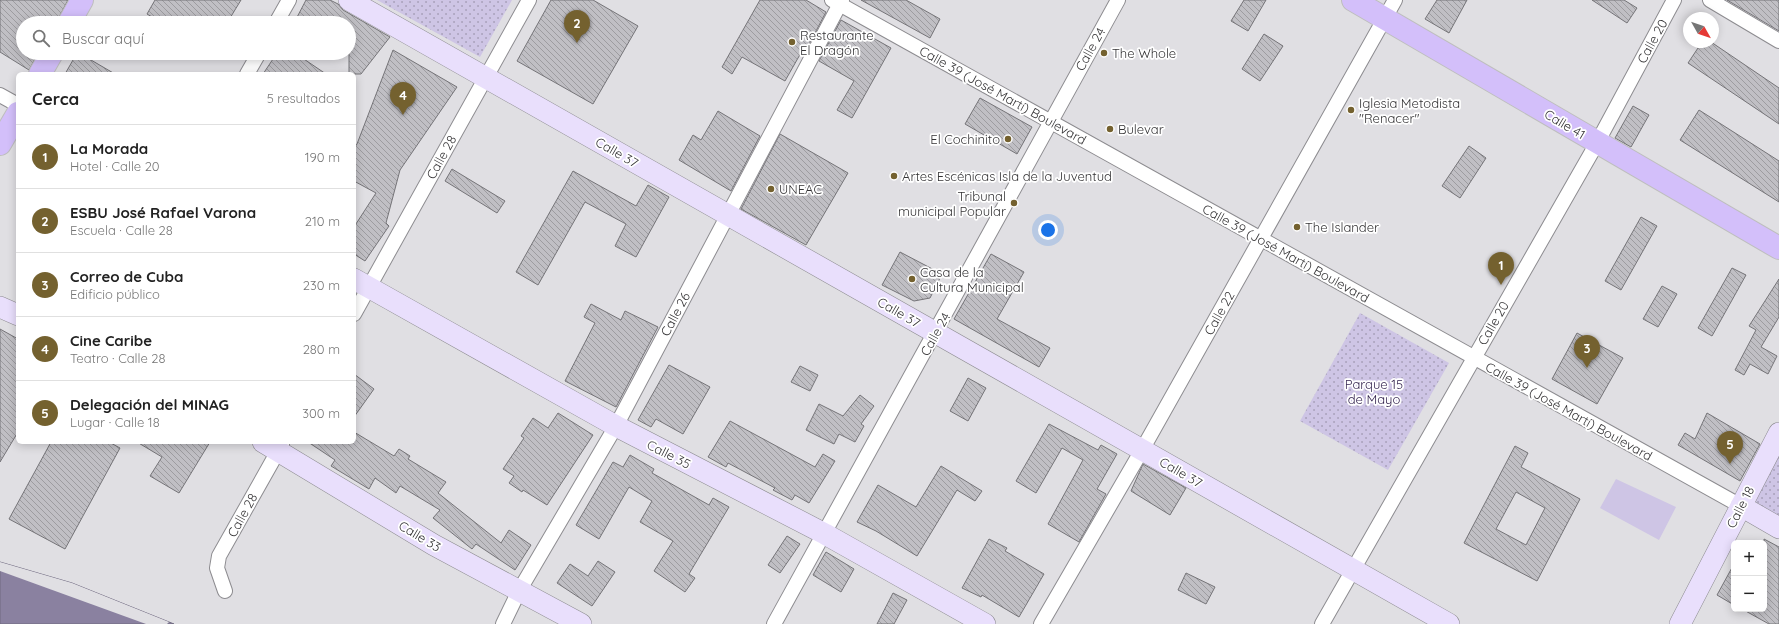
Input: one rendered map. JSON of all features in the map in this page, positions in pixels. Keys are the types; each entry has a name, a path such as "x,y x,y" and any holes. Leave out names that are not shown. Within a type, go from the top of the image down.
{"main road":[{"path":"73,16 82,0"},
{"name":"Calle 41","path":"1353,0 1390,9 1597,143 1779,248"},
{"path":"41,72 48,60"},
{"path":"0,144 16,116"},
{"path":"0,156 11,143 16,141"}],"street":[{"path":"280,16 289,0"},
{"name":"Calle 37","path":"349,0 1449,624"},
{"name":"Calle 28","path":"356,306 362,283 485,78 529,0"},
{"name":"Calle 24","path":"774,624 936,333 1050,121 1118,0"},
{"name":"Calle 20","path":"1322,624 1597,143 1674,0"},
{"path":"1710,0 1779,41"},
{"name":"Calle 39 (José Martí) Boulevard","path":"838,1 1050,121 1741,506"},
{"name":"Calle 26","path":"503,624 519,591 616,426 728,215 838,1"},
{"name":"Calle 22","path":"1041,624 1142,450 1390,9"},
{"path":"248,72 255,60"},
{"path":"0,95 16,104"},
{"name":"Calle 35","path":"362,283 616,426 825,534 985,624"},
{"path":"0,307 16,314"},
{"name":"Calle 18","path":"1680,624 1779,433"},
{"name":"Calle 28","path":"225,591 217,568 219,556 275,445"},
{"name":"Calle 33","path":"275,445 434,545 581,624"},
{"path":"1741,506 1779,528"}],"green space":[{"path":"377,0 512,0 480,57"},
{"name":"Parque 15 de Mayo","path":"1360,313 1449,363 1388,470 1300,421"},
{"path":"1779,446 1779,519 1752,504"},
{"path":"1616,479 1676,507 1659,540 1600,508"}],"shaded area":[{"path":"0,562 72,583 174,624 0,624"}],"pier":[{"path":"0,562 72,583 169,622 167,624 146,624 0,571"}],"building":[{"path":"0,0 68,0 60,16 16,16 16,60 34,60 29,70 0,52"},
{"path":"155,0 241,0 231,16 150,16 147,14"},
{"path":"306,0 330,0 338,4 343,10 353,16 298,16"},
{"path":"551,0 593,0 638,26 593,104 517,61"},
{"name":"Restaurante El Dragón","path":"760,0 806,0 826,12 805,52 802,51 785,81 742,57 732,74 722,67"},
{"path":"861,0 906,0 940,19 930,38"},
{"path":"1244,0 1266,0 1248,31 1231,21"},
{"path":"1437,0 1467,0 1449,33 1425,19"},
{"path":"1592,0 1624,0 1637,8 1627,23"},
{"path":"1727,0 1779,0 1779,31"},
{"path":"356,17 390,37 361,74 349,72 349,60 356,60"},
{"path":"841,20 891,48 852,118 837,110 854,81 819,61"},
{"path":"1264,34 1283,46 1260,81 1242,69"},
{"path":"1719,47 1779,88 1779,124 1688,63 1698,48"},
{"path":"393,50 457,87 400,170 386,223 389,226 365,261 356,255 356,224 376,193 356,182 357,144"},
{"path":"73,60 91,60 112,72 66,72"},
{"path":"272,60 305,60 323,72 264,72"},
{"name":"El Cochinito","path":"980,98 1032,127 1017,154 965,124"},
{"path":"1633,106 1649,115 1631,147 1615,138"},
{"path":"1699,110 1779,161 1779,202 1680,140"},
{"path":"718,111 760,136 731,191 679,160 693,135 701,140"},
{"name":"UNEAC","path":"780,134 848,173 806,245 741,209"},
{"path":"1469,146 1486,158 1460,198 1442,186"},
{"path":"452,169 505,201 497,213 445,181"},
{"path":"573,171 636,206 648,185 669,197 636,257 615,246 626,224 585,202 538,285 516,272"},
{"path":"1641,217 1657,226 1621,290 1605,281"},
{"name":"Casa de la Cultura Municipal","path":"900,252 942,274 930,298 914,301 882,285"},
{"path":"991,254 1024,272 997,319 1050,348 1039,367 954,319"},
{"path":"1732,268 1746,275 1712,336 1698,328"},
{"path":"1779,279 1779,317 1761,347 1777,356 1768,374 1750,364 1744,375 1735,370 1756,330 1749,326"},
{"path":"1662,286 1677,294 1658,327 1643,319"},
{"path":"591,304 621,320 625,311 658,327 616,407 565,381 595,323 584,317"},
{"path":"0,329 16,338 16,435 0,462"},
{"path":"1577,333 1623,358 1597,404 1552,379"},
{"path":"669,365 710,387 683,434 656,419 651,427 638,420"},
{"path":"800,366 818,375 810,391 791,382"},
{"path":"356,376 374,389 356,414"},
{"path":"968,378 986,388 968,421 950,411"},
{"path":"860,395 874,406 861,424 864,426 855,442 839,434 834,444 806,430 819,404 843,416"},
{"path":"558,413 593,435 547,505 523,490 522,492 509,483 514,476 503,469 524,438 521,436 533,418 548,428"},
{"path":"1707,413 1760,444 1740,481 1678,445 1685,433 1695,439"},
{"path":"730,421 815,467 823,454 835,461 809,503 795,495 792,500 773,490 775,488 728,463 726,467 708,457"},
{"path":"1049,424 1098,450 1101,445 1117,454 1097,489 1106,494 1079,542 1048,524 1083,460 1062,448 1036,493 1016,481"},
{"path":"356,433 394,456 399,449 410,456 408,459 446,482 438,493 501,543 509,530 531,545 515,570 476,544 472,549 433,518 440,510 400,486 396,493 375,478 369,489 331,466 335,460 311,444 356,444"},
{"path":"50,444 113,444 120,448 65,549 9,519"},
{"path":"140,444 209,444 179,493 150,476 162,457"},
{"path":"1515,446 1528,453 1521,467 1580,499 1537,581 1464,543","holes":["1516,492 1545,508 1526,545 1496,529"]},
{"path":"630,455 654,469 652,473 709,505 713,498 729,507 689,574 695,578 685,592 654,571 673,541 640,522 652,501 629,487 599,539 576,525 613,462 623,467"},
{"path":"1143,464 1186,488 1170,515 1131,491"},
{"path":"941,466 982,491 975,501 957,490 917,556 876,531 857,522 878,485 916,507"},
{"path":"787,536 800,544 780,573 768,565"},
{"path":"989,539 1007,548 1005,551 1044,574 1019,617 982,595 981,597 962,588"},
{"path":"1767,541 1779,547 1779,624 1769,624 1747,612 1767,612"},
{"path":"826,552 854,569 841,592 813,575"},
{"path":"598,561 615,572 592,606 557,583 570,564 588,576"},
{"path":"1731,569 1731,603 1717,595"},
{"path":"1186,573 1215,587 1206,604 1178,590"},
{"path":"893,593 907,600 894,624 877,624"}],"place":[{"name":"Restaurante El Dragón","path":"792,42"},
{"name":"ESBU José Rafael Varona","path":"577,43"},
{"name":"The Whole","path":"1104,53"},
{"name":"Iglesia Metodista \"Renacer\"","path":"1351,110"},
{"name":"Cine Caribe","path":"403,115"},
{"name":"Bulevar","path":"1110,129"},
{"name":"El Cochinito","path":"1008,139"},
{"name":"Artes Escénicas Isla de la Juventud","path":"894,176"},
{"name":"UNEAC","path":"771,189"},
{"name":"Tribunal municipal Popular","path":"1014,203"},
{"name":"The Islander","path":"1297,227"},
{"name":"Casa de la Cultura Municipal","path":"912,279"},
{"name":"La Morada","path":"1501,285"},
{"name":"Correo de Cuba","path":"1587,368"},
{"name":"Delegación del MINAG","path":"1730,464"}]}
